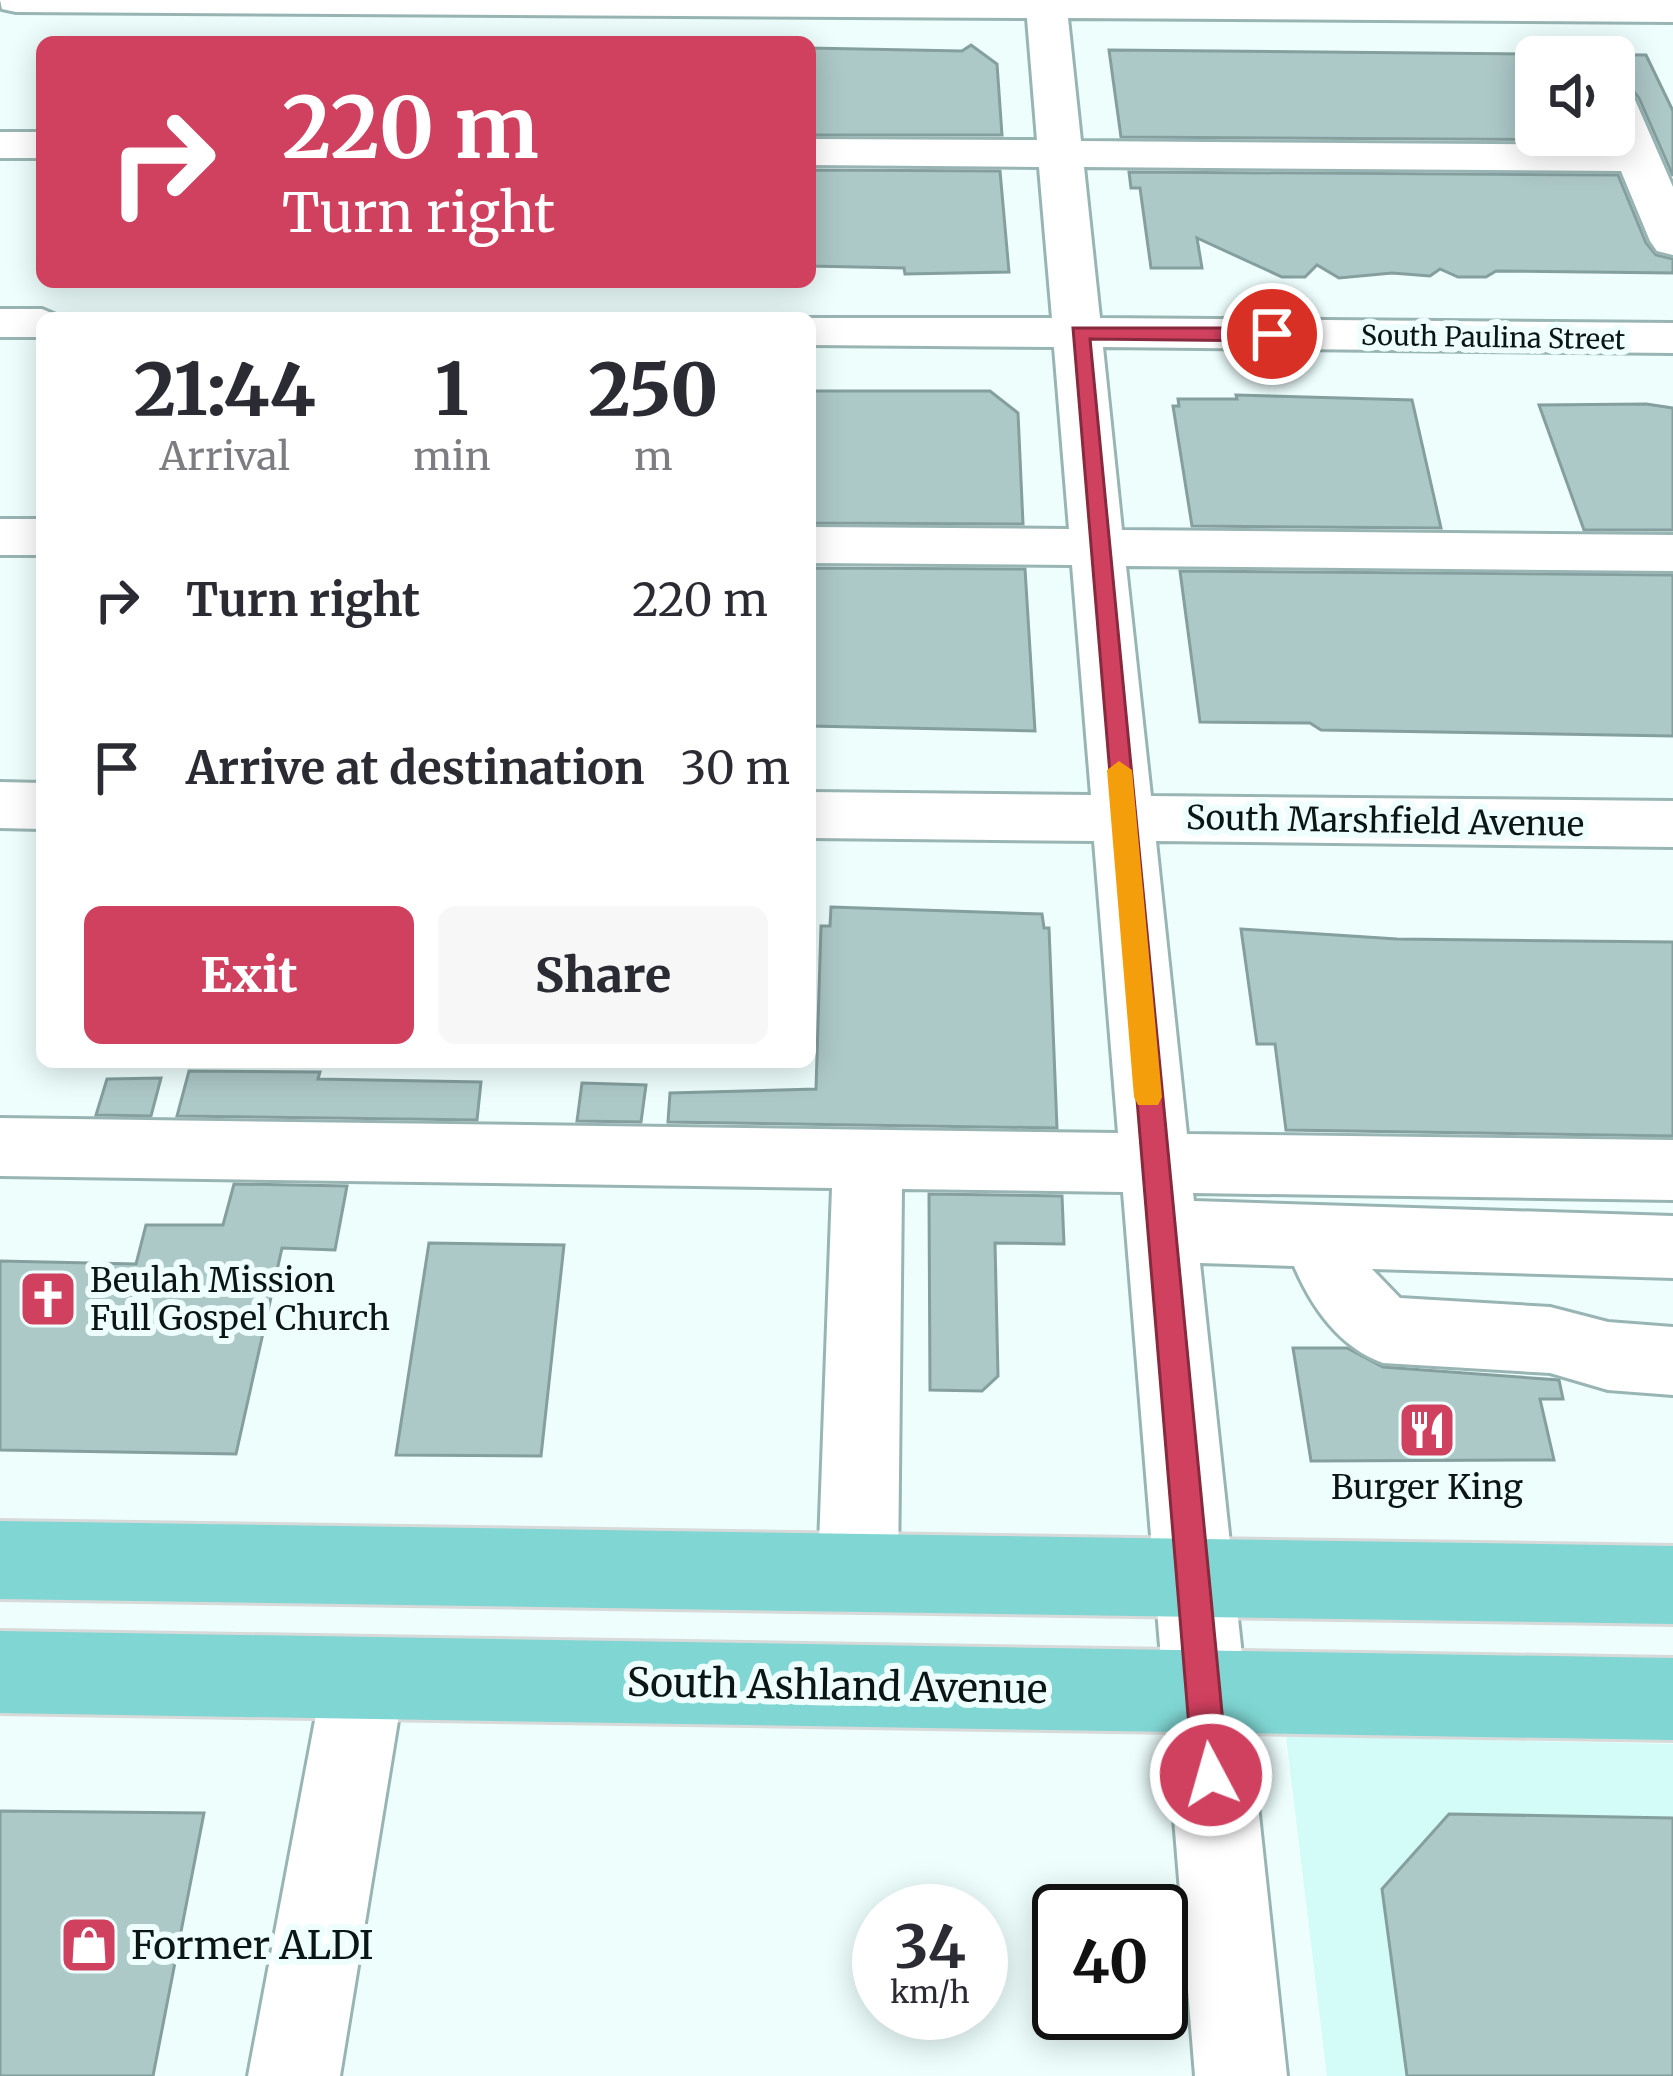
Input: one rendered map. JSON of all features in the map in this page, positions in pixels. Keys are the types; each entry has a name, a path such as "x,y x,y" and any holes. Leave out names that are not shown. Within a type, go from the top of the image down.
{"main road":[{"path":"0,1560 1673,1585"},
{"name":"South Ashland Avenue","path":"0,1672 1673,1699"}],"street":[{"path":"16,0 1047,3 1580,18 1673,10"},
{"path":"1047,3 1241,2076"},
{"path":"0,145 36,146"},
{"path":"1635,151 1673,242"},
{"path":"816,152 1638,158"},
{"path":"0,323 36,323"},
{"name":"South Paulina Street","path":"816,330 1673,338"},
{"path":"0,537 36,538"},
{"path":"816,545 1673,554"},
{"path":"0,806 36,806"},
{"name":"South Marshfield Avenue","path":"816,814 1673,824"},
{"path":"0,1147 1673,1170"},
{"path":"858,1573 868,1159"},
{"path":"1161,1231 1673,1247"},
{"path":"1316,1235 1336,1281 1383,1330 1550,1340 1608,1356 1673,1361"},
{"path":"294,2076 364,1678"}],"shaded area":[{"path":"1286,1736 1673,1744 1673,2076 1327,2076"}],"building":[{"path":"971,45 997,64 1002,135 816,135 816,48 962,51"},
{"path":"1109,50 1515,54 1515,139 1121,137"},
{"path":"1635,55 1646,55 1673,111 1673,176 1639,98"},
{"path":"816,170 1000,171 1009,272 905,274 904,268 816,266"},
{"path":"1129,172 1618,175 1646,243 1656,255 1673,259 1673,273 1496,271 1486,277 1458,277 1440,269 1430,276 1392,273 1339,278 1317,265 1305,277 1282,277 1197,238 1202,268 1151,268 1140,188 1131,188"},
{"path":"816,391 990,391 1018,413 1023,524 816,523"},
{"path":"1236,395 1412,400 1441,528 1192,526 1173,406 1179,406 1178,399 1237,399"},
{"path":"1539,405 1673,408 1673,530 1584,530"},
{"path":"816,568 1025,569 1035,731 816,726"},
{"path":"1180,571 1673,575 1673,736 1321,730 1310,723 1200,722"},
{"path":"831,907 1042,914 1044,928 1049,928 1057,1128 668,1122 670,1093 816,1089 821,926 830,926"},
{"path":"1241,929 1397,939 1673,942 1673,1136 1286,1130 1275,1044 1257,1044"},
{"path":"189,1071 320,1072 318,1079 481,1082 477,1120 177,1116"},
{"path":"161,1078 151,1116 96,1115 107,1079"},
{"path":"582,1083 646,1085 641,1122 577,1121"},
{"path":"234,1184 347,1186 335,1250 282,1248 236,1454 0,1450 0,1261 136,1264 146,1225 223,1225"},
{"path":"929,1194 1062,1196 1064,1244 995,1243 998,1376 982,1391 930,1390"},
{"path":"429,1243 564,1245 541,1456 396,1455"},
{"name":"Burger King","path":"1293,1348 1347,1348 1383,1367 1559,1380 1563,1399 1540,1399 1554,1460 1311,1461"},
{"name":"Former ALDI","path":"0,1811 204,1813 153,2076 0,2076"},
{"path":"1449,1814 1673,1818 1673,2076 1407,2076 1382,1889"}],"slow traffic":[{"path":"1119,770 1148,1097"}],"place":[{"name":"Beulah Mission Full Gospel Church","path":"48,1299"},
{"name":"Burger King","path":"1427,1430"},
{"name":"Former ALDI","path":"89,1945"}],"route":[{"path":"1211,1775 1080,332 1272,334"}]}
